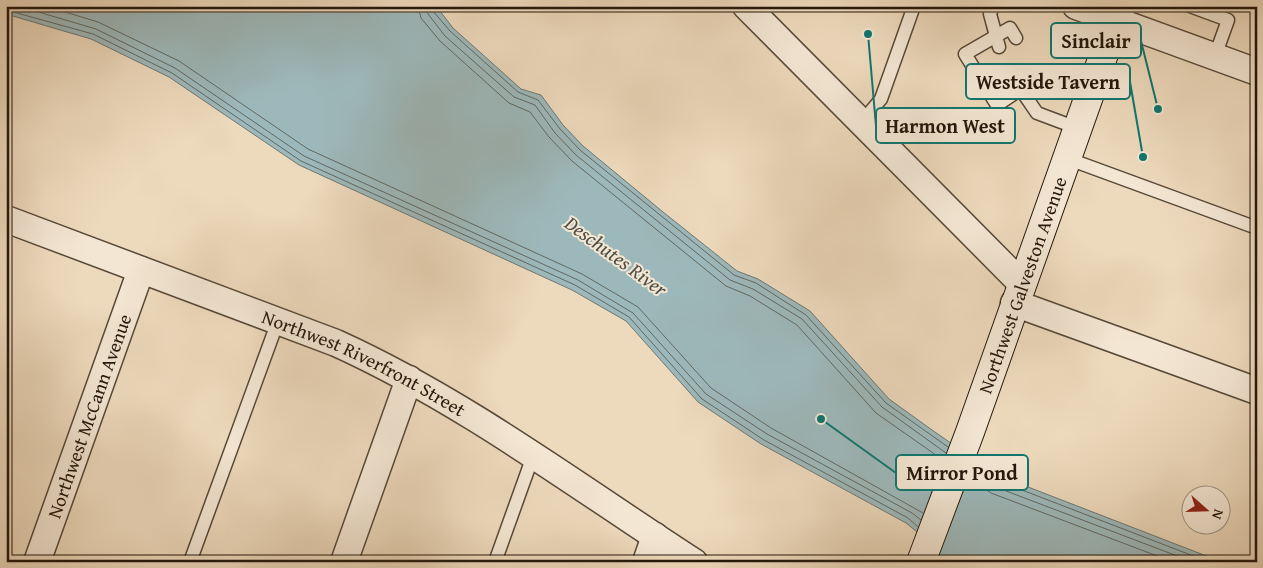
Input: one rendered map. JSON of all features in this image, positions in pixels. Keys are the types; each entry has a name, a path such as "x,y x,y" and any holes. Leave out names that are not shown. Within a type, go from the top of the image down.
{"street":[{"path":"746,6 860,124 1018,293 1257,391"},
{"path":"1076,6 1118,13 1214,56 1257,72"},
{"name":"Northwest Galveston Avenue","path":"920,562 970,432 1118,13"},
{"name":"Northwest Riverfront Street","path":"6,220 336,343 409,379 533,456 694,562"},
{"name":"Northwest McCann Avenue","path":"37,562 141,270"},
{"path":"344,562 409,379"},
{"path":"646,562 655,536"}],"lane":[{"path":"860,124 881,99 914,6"},
{"path":"993,6 990,14 997,42"},
{"path":"1190,6 1228,20 1214,56"},
{"path":"1016,38 1010,28 997,42 965,54 997,105 1019,87 1039,77 1036,74"},
{"path":"1019,87 1037,113 1077,128"},
{"path":"1066,158 1257,228"},
{"path":"190,562 278,321"},
{"path":"495,562 533,456"}],"water":[{"name":"Deschutes River","path":"6,6 436,6 453,28 521,89 541,95 563,125 583,146 663,212 737,271 758,279 810,311 889,399 932,430 997,475 1222,562 941,562 935,555 933,545 906,523 761,444 698,402 626,321 572,290 299,165 169,77 91,39 6,14"}],"place":[{"name":"Harmon West","path":"868,34"},
{"name":"Sinclair","path":"1158,109"},
{"name":"Westside Tavern","path":"1143,157"},
{"name":"Mirror Pond","path":"821,419"}]}
